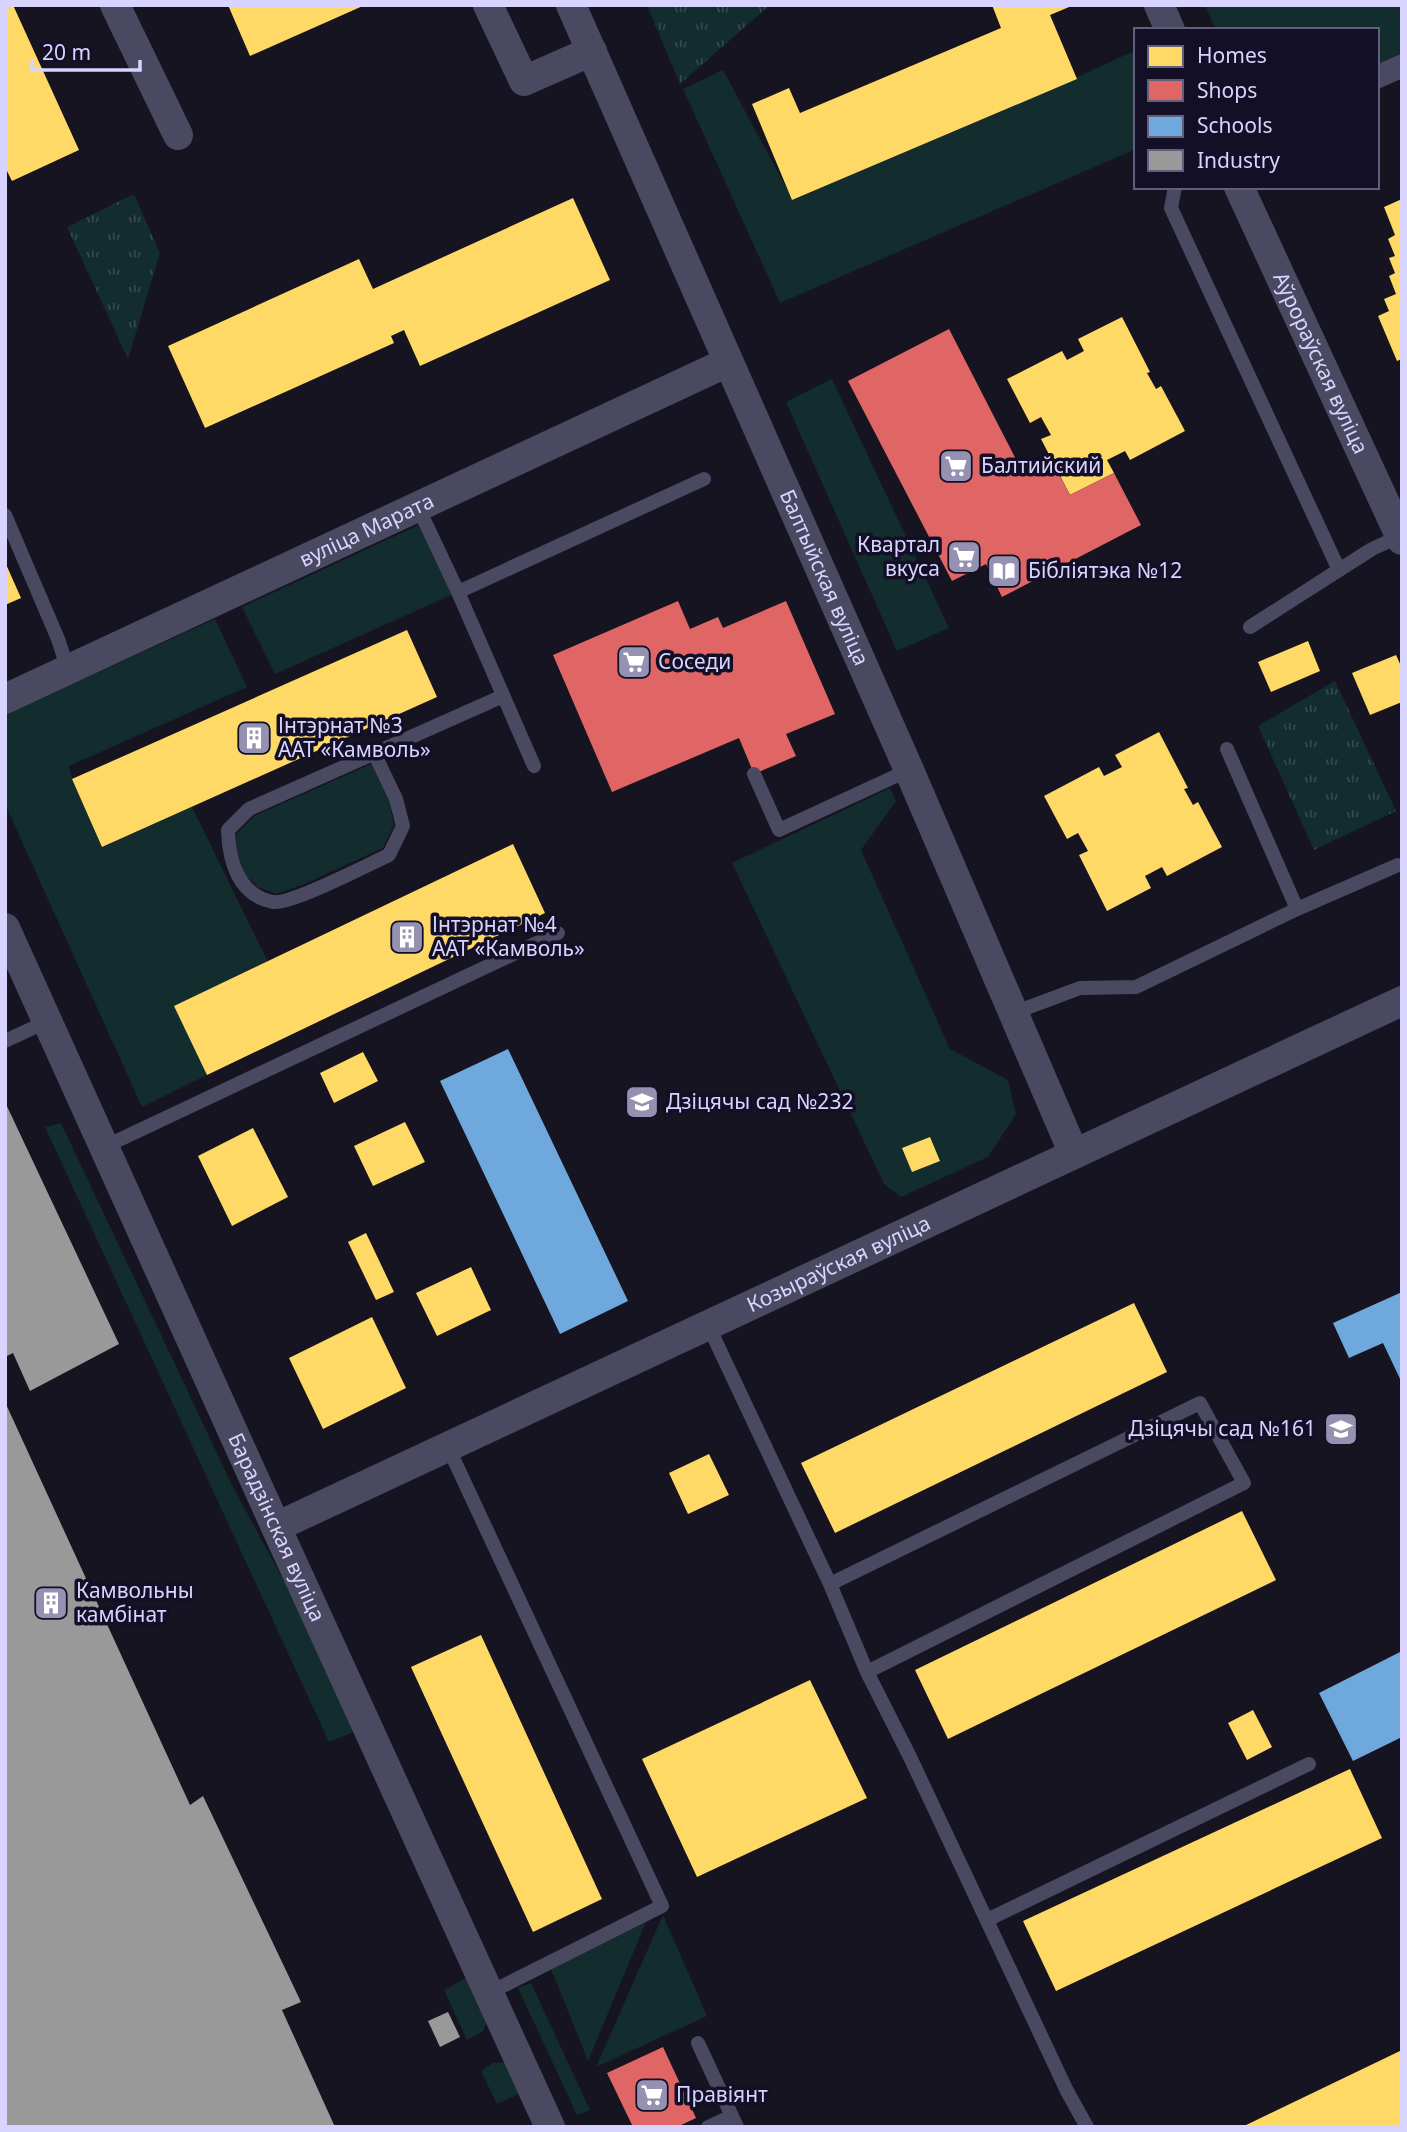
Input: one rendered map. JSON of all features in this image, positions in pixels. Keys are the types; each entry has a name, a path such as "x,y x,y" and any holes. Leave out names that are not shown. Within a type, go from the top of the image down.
{"street":[{"path":"114,5 178,135"},
{"path":"488,5 524,81 592,51"},
{"name":"Балтыйская вуліца","path":"571,5 909,770 1074,1154"},
{"path":"1159,5 1169,28"},
{"path":"1379,76 1402,66"},
{"name":"Аўрораўская вуліца","path":"1240,189 1401,538"},
{"name":"вуліца Марата","path":"5,699 728,362"},
{"name":"Барадзінская вуліца","path":"5,928 550,2127"},
{"name":"Козыраўская вуліца","path":"276,1527 1402,1001"}],"lane":[{"path":"1175,189 1171,208 1339,570"},
{"path":"458,593 704,479"},
{"path":"418,507 534,766"},
{"path":"5,515 68,670"},
{"path":"1250,627 1372,549 1401,538"},
{"path":"374,753 396,799 403,826 389,855 305,893 275,903 253,894 238,879 229,851 228,830 249,809 374,753 503,696"},
{"path":"1227,749 1297,909"},
{"path":"754,774 779,830 909,770"},
{"path":"1013,1013 1080,988 1136,987 1297,909 1398,865"},
{"path":"104,1147 558,933"},
{"path":"5,1041 46,1022"},
{"path":"708,1325 830,1584 867,1672 1067,2091 1087,2127"},
{"path":"830,1584 1200,1403 1244,1483 867,1672"},
{"path":"448,1447 662,1906 489,1993"},
{"path":"987,1920 1309,1764"},
{"path":"698,2043 734,2122 708,2127"}],"green space":[{"path":"647,5 770,5 680,84"},
{"path":"1205,5 1402,5 1402,66 1379,76 1379,28 1215,28"},
{"path":"1134,51 1134,150 780,303 683,89 723,70 793,200 1043,93"},
{"path":"134,194 160,253 128,359 67,227"},
{"path":"832,379 949,628 897,651 786,402"},
{"path":"425,522 458,592 275,674 242,607"},
{"path":"215,619 247,687 69,766 72,779 103,847 192,807 268,962 207,1075 142,1107 5,804 5,715"},
{"path":"1335,681 1396,811 1314,850 1258,726"},
{"path":"371,764 389,801 394,825 383,848 276,894 258,887 244,874 237,850 236,834 254,816"},
{"path":"890,788 896,801 861,850 950,1049 1008,1080 1016,1114 988,1157 901,1197 884,1184 732,863"},
{"path":"61,1123 232,1485 279,1572 299,1602 364,1728 329,1742 45,1127"},
{"path":"663,1915 707,2016 596,2067"},
{"path":"646,1922 588,2061 551,1969"},
{"path":"478,1971 489,2019 482,2032 467,2040 444,1990"},
{"path":"531,1983 590,2110 577,2115 518,1988"},
{"path":"507,2062 532,2088 497,2104 481,2071 493,2063"}],"building: Homes":[{"path":"5,5 13,5 79,150 12,181 5,167"},
{"path":"228,5 365,5 250,56"},
{"path":"992,5 1074,5 1050,15 1077,79 792,200 752,104 789,88 800,113 1001,28"},
{"path":"573,198 610,280 420,366 404,330 391,336 394,343 205,428 168,346 359,259 373,289"},
{"path":"1402,199 1402,359 1397,361 1378,316 1389,311 1384,299 1396,294 1389,276 1395,273 1389,258 1395,256 1388,239 1395,235 1384,207"},
{"path":"1122,317 1150,372 1147,373 1156,389 1161,386 1185,431 1130,460 1125,451 1107,460 1114,473 1070,495 1041,439 1051,435 1041,417 1030,423 1007,379 1062,351 1067,360 1084,351 1078,339"},
{"path":"5,562 21,598 5,605"},
{"name":"Інтэрнат №3 ААТ «Камволь»","path":"407,630 437,697 102,847 72,779"},
{"path":"1308,641 1320,671 1271,692 1258,662"},
{"path":"1396,655 1402,668 1402,702 1370,715 1352,673"},
{"path":"1159,732 1188,788 1184,789 1193,805 1198,802 1222,847 1167,876 1162,867 1145,876 1151,888 1107,911 1079,855 1088,851 1078,833 1067,839 1044,796 1099,767 1104,776 1122,767 1115,755"},
{"name":"Інтэрнат №4 ААТ «Камволь»","path":"513,844 545,913 207,1075 174,1006"},
{"path":"363,1052 378,1081 334,1103 320,1073"},
{"path":"405,1122 425,1162 373,1186 354,1146"},
{"path":"253,1128 288,1197 232,1226 198,1156"},
{"path":"930,1137 940,1161 912,1172 902,1148"},
{"path":"366,1233 394,1292 376,1300 348,1242"},
{"path":"471,1267 491,1310 437,1336 416,1293"},
{"path":"1134,1303 1167,1372 835,1533 801,1463"},
{"path":"372,1317 406,1388 323,1429 289,1358"},
{"path":"709,1454 729,1495 688,1514 669,1473"},
{"path":"1242,1511 1276,1580 948,1739 915,1670"},
{"path":"481,1635 602,1899 533,1932 411,1667"},
{"path":"810,1680 867,1798 697,1877 642,1759"},
{"path":"1253,1710 1272,1747 1247,1760 1228,1723"},
{"path":"1350,1769 1382,1838 1056,1991 1023,1921"},
{"path":"1402,2050 1402,2127 1242,2127"}],"building: Shops":[{"name":"Балтийский","path":"949,329 1023,473 1051,459 1070,495 1114,473 1141,525 1002,597 986,564 952,581 848,381"},
{"path":"678,601 690,629 718,617 723,628 786,601 835,714 786,734 796,756 754,774 739,738 612,792 553,655"},
{"name":"Правіянт","path":"663,2047 696,2118 677,2127 633,2127 607,2073"}],"building: Schools":[{"path":"508,1049 628,1301 560,1334 440,1081"},
{"path":"1402,1292 1402,1383 1383,1343 1349,1358 1333,1323"},
{"path":"1402,1651 1402,1737 1353,1761 1319,1693"}],"building: Industry":[{"path":"5,1102 119,1344 30,1391 13,1353 5,1357"},
{"name":"Камвольны камбінат","path":"5,1402 190,1805 203,1796 301,2002 282,2010 335,2127 5,2127"},
{"path":"448,2012 460,2037 440,2047 428,2021"}],"place":[{"name":"Балтийский","path":"956,466"},
{"name":"Квартал вкуса","path":"964,557"},
{"name":"Бібліятэка №12","path":"1004,571"},
{"name":"Соседи","path":"634,662"},
{"name":"Інтэрнат №3 ААТ «Камволь»","path":"254,738"},
{"name":"Інтэрнат №4 ААТ «Камволь»","path":"407,937"},
{"name":"Дзіцячы сад №232","path":"642,1102"},
{"name":"Дзіцячы сад №161","path":"1341,1429"},
{"name":"Камвольны камбінат","path":"51,1603"},
{"name":"Правіянт","path":"652,2095"}]}
